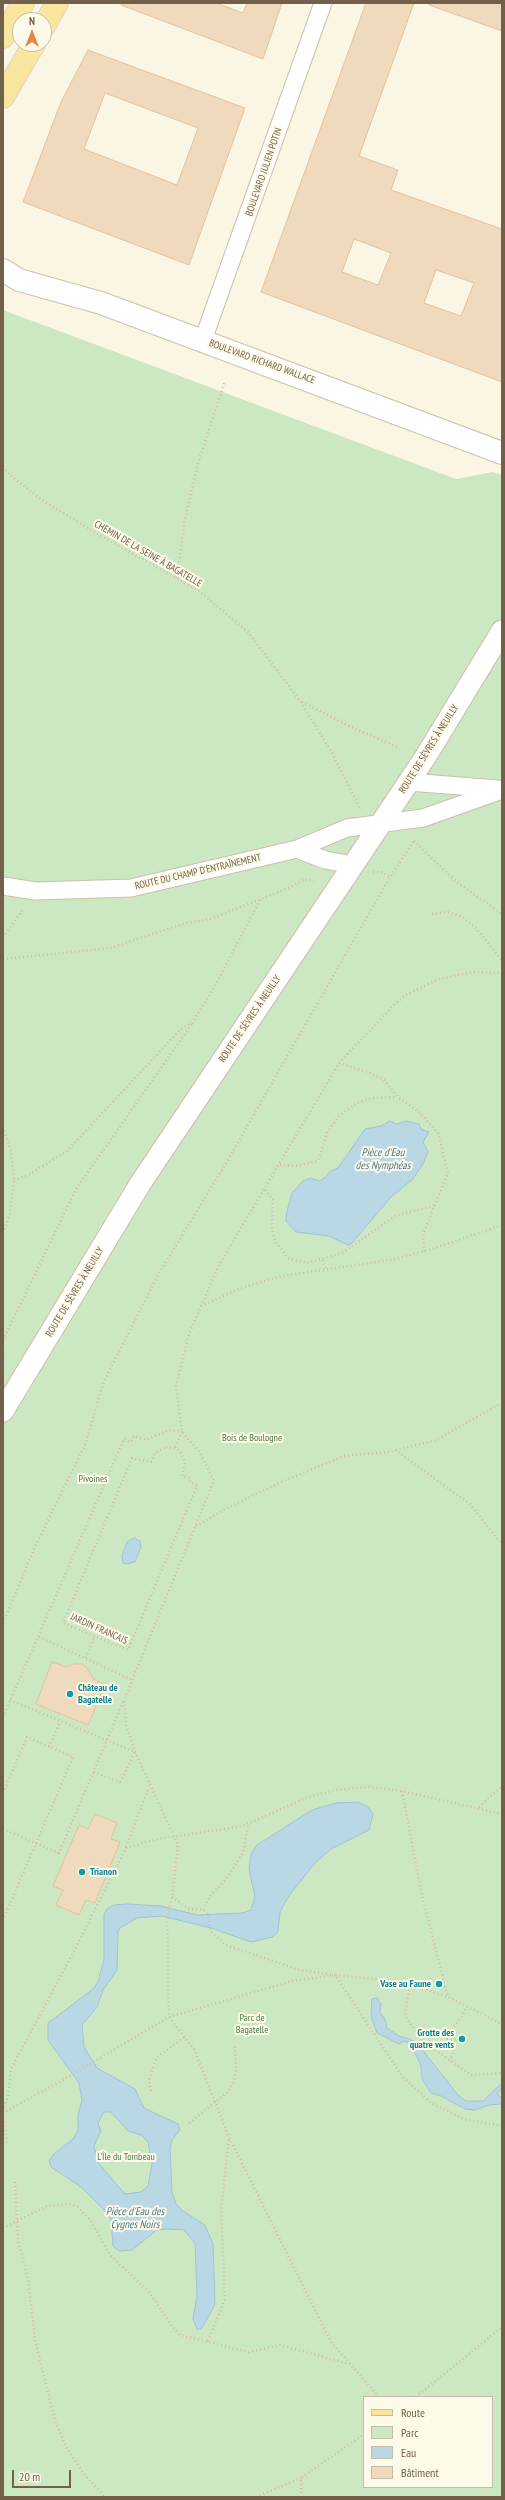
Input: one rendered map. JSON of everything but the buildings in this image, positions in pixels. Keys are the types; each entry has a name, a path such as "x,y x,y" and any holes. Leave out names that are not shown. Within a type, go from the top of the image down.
{"main road":[{"path":"3,37 23,3"},
{"path":"52,12 57,3"},
{"path":"3,97 29,52"},
{"name":"BOULEVARD RICHARD WALLACE","path":"8,278 101,303 502,453"}],"street":[{"name":"BOULEVARD JULIEN POTIN","path":"203,340 323,3"},
{"name":"ROUTE DE SÈVRES À NEUILLY","path":"3,1411 140,1184 410,782 502,631"},
{"name":"ROUTE DU CHAMP D'ENTRAÎNEMENT","path":"410,782 502,790"},
{"name":"ROUTE DU CHAMP D'ENTRAÎNEMENT","path":"3,886 36,891 131,888 298,849 347,828 382,822 423,818 502,790"},
{"path":"298,849 325,860 353,865"}],"path":[{"path":"177,578 185,520 198,463 225,381"},
{"name":"CHEMIN DE LA SEINE À BAGATELLE","path":"3,467 11,476 42,500 96,533 199,591 248,632 300,701 332,753 361,809 382,822"},
{"path":"300,701 354,728 400,748"},
{"path":"3,1623 35,1547 85,1445 104,1381 158,1275 225,1165 390,877 414,842 416,835"},
{"path":"414,842 458,883 502,914"},
{"path":"373,872 381,872 390,877"},
{"path":"3,959 110,948 186,923 211,919 293,886 304,879 314,881"},
{"path":"3,936 36,891"},
{"path":"3,1340 76,1189 192,1023 215,986 261,898"},
{"path":"432,914 447,912 461,916 475,927 502,960"},
{"path":"175,1448 182,1432 176,1386 189,1334 200,1306 220,1265 339,1063 395,1004 411,992 439,979 458,974 502,973"},
{"path":"14,1180 28,1174 66,1152 181,1029 192,1023"},
{"path":"339,1063 378,1076 398,1096 420,1113 438,1133 445,1154 448,1173 444,1186 433,1206 423,1234 424,1252"},
{"path":"280,1165 297,1166 318,1160 326,1133 339,1116 357,1103 372,1098 398,1096"},
{"path":"3,1127 11,1151 14,1180 10,1213 3,1234"},
{"path":"265,1190 273,1200 272,1230 282,1251 294,1261 307,1263 322,1260 342,1253 395,1216 433,1206"},
{"path":"200,1306 241,1288 261,1282 326,1269 396,1259 424,1252 502,1225"},
{"path":"322,1260 326,1269"},
{"path":"3,1351 5,1359"},
{"path":"196,1526 262,1491 344,1456 395,1450 436,1440 502,1403"},
{"path":"3,1717 124,1439 131,1442 134,1436 146,1440 169,1430 182,1432 199,1451 214,1481 59,1853 3,1828"},
{"name":"JARDIN FRANCAIS","path":"175,1448 180,1451 185,1462 182,1476 190,1478 190,1482 197,1486 128,1650 63,1623 132,1458 151,1462 160,1449 175,1448"},
{"path":"395,1450 470,1504 502,1545"},
{"path":"86,1658 95,1636"},
{"path":"39,1637 132,1680"},
{"path":"10,1700 135,1752"},
{"path":"124,1700 126,1724 135,1752 178,1845 172,1897 167,1919 169,2017 194,2049 229,2137 332,2342 348,2364 378,2396"},
{"path":"49,1747 60,1722"},
{"path":"3,1793 27,1737 73,1757 3,1920"},
{"path":"93,1772 120,1782 135,1752"},
{"path":"480,1807 502,1786"},
{"path":"3,2112 8,2096 11,2069 72,1955 126,1848 150,1787"},
{"path":"126,1848 152,1840 174,1838 248,1824 306,1798 334,1790 369,1787 402,1791 480,1807 502,1814"},
{"path":"402,1791 422,1896 448,1998"},
{"path":"203,1910 210,1896 227,1878 243,1853 248,1824"},
{"path":"172,1897 189,1909 203,1910 208,1914 210,1931 226,1945 300,1970 397,1982 448,1998 502,2024"},
{"path":"3,2112 68,2077 96,2058 169,2017 292,1981 335,1975"},
{"path":"335,1975 402,2076 431,2103 464,2119 502,2126"},
{"path":"410,1986 405,2013 408,2021 427,2044 449,2061 471,2074 502,2074"},
{"path":"449,2061 453,2054 453,2026 462,2017 466,2006"},
{"path":"453,2033 445,2035 445,2039 458,2040"},
{"path":"151,2091 149,2081 156,2058 185,2037"},
{"path":"189,2122 228,2091 234,2081 235,2045"},
{"path":"3,2118 7,2143"},
{"path":"208,2341 225,2299 221,2210 229,2137"},
{"path":"15,2182 18,2240 28,2279 35,2340 55,2421 67,2449 86,2475 105,2497"},
{"path":"3,2228 47,2206 64,2203 78,2207 90,2220 110,2255 148,2291 180,2335 249,2352 280,2345 348,2364"},
{"path":"417,2396 502,2327"},
{"path":"256,2497 301,2478 363,2435"},
{"path":"301,2478 301,2497"}],"green space":[{"name":"Bois de Boulogne","path":"3,310 456,479 493,472 502,475 502,2497 3,2497"}],"water":[{"name":"Pièce d'Eau des Nymphéas","path":"390,1121 397,1124 406,1121 419,1124 421,1129 429,1132 423,1142 428,1152 423,1164 412,1180 391,1197 351,1244 348,1245 329,1236 296,1232 286,1221 292,1193 303,1181 311,1178 319,1181 325,1178 330,1171 338,1168 365,1129 381,1126"},
{"path":"134,1538 140,1541 141,1547 135,1562 126,1564 123,1563 122,1556 127,1542"},
{"name":"Pièce d'Eau des Cygnes Noirs","path":"358,1802 368,1807 373,1814 369,1830 331,1849 315,1863 288,1897 280,1912 278,1931 273,1937 251,1942 211,1928 162,1916 137,1918 120,1928 118,1932 117,1970 103,1990 97,2007 82,2025 84,2047 97,2068 135,2089 144,2108 178,2124 180,2130 172,2140 170,2149 172,2192 176,2204 183,2211 205,2225 213,2244 215,2304 204,2325 201,2329 197,2329 193,2318 197,2296 195,2243 184,2230 157,2230 132,2250 119,2251 113,2246 111,2219 103,2209 81,2187 51,2167 49,2161 54,2154 73,2139 78,2130 78,2115 82,2100 79,2083 48,2040 48,2023 93,1989 98,1982 104,1959 104,1914 107,1909 114,1905 127,1904 161,1906 197,1915 242,1913 251,1910 255,1897 249,1869 251,1854 257,1845 312,1810 336,1803","holes":["104,2112 111,2112 128,2131 141,2135 148,2142 152,2164 148,2186 141,2192 125,2194 99,2164 94,2146 101,2131 98,2123"]},
{"path":"377,1998 381,2004 380,2013 385,2019 387,2028 399,2036 417,2043 458,2095 466,2101 483,2101 502,2083 502,2088 497,2094 502,2099 502,2104 489,2105 475,2110 465,2109 441,2096 431,2093 422,2079 421,2066 411,2044 404,2041 399,2044 377,2033 371,2016 372,1999"}],"place":[{"name":"Château de Bagatelle","path":"70,1694"},
{"name":"Trianon","path":"82,1872"},
{"name":"Vase au Faune","path":"439,1984"},
{"name":"Grotte des quatre vents","path":"462,2039"}],"park label":[{"name":"Pivoines","path":"93,1479"},
{"name":"Parc de Bagatelle","path":"252,2024"},
{"name":"L'Île du Tombeau","path":"126,2157"}]}
